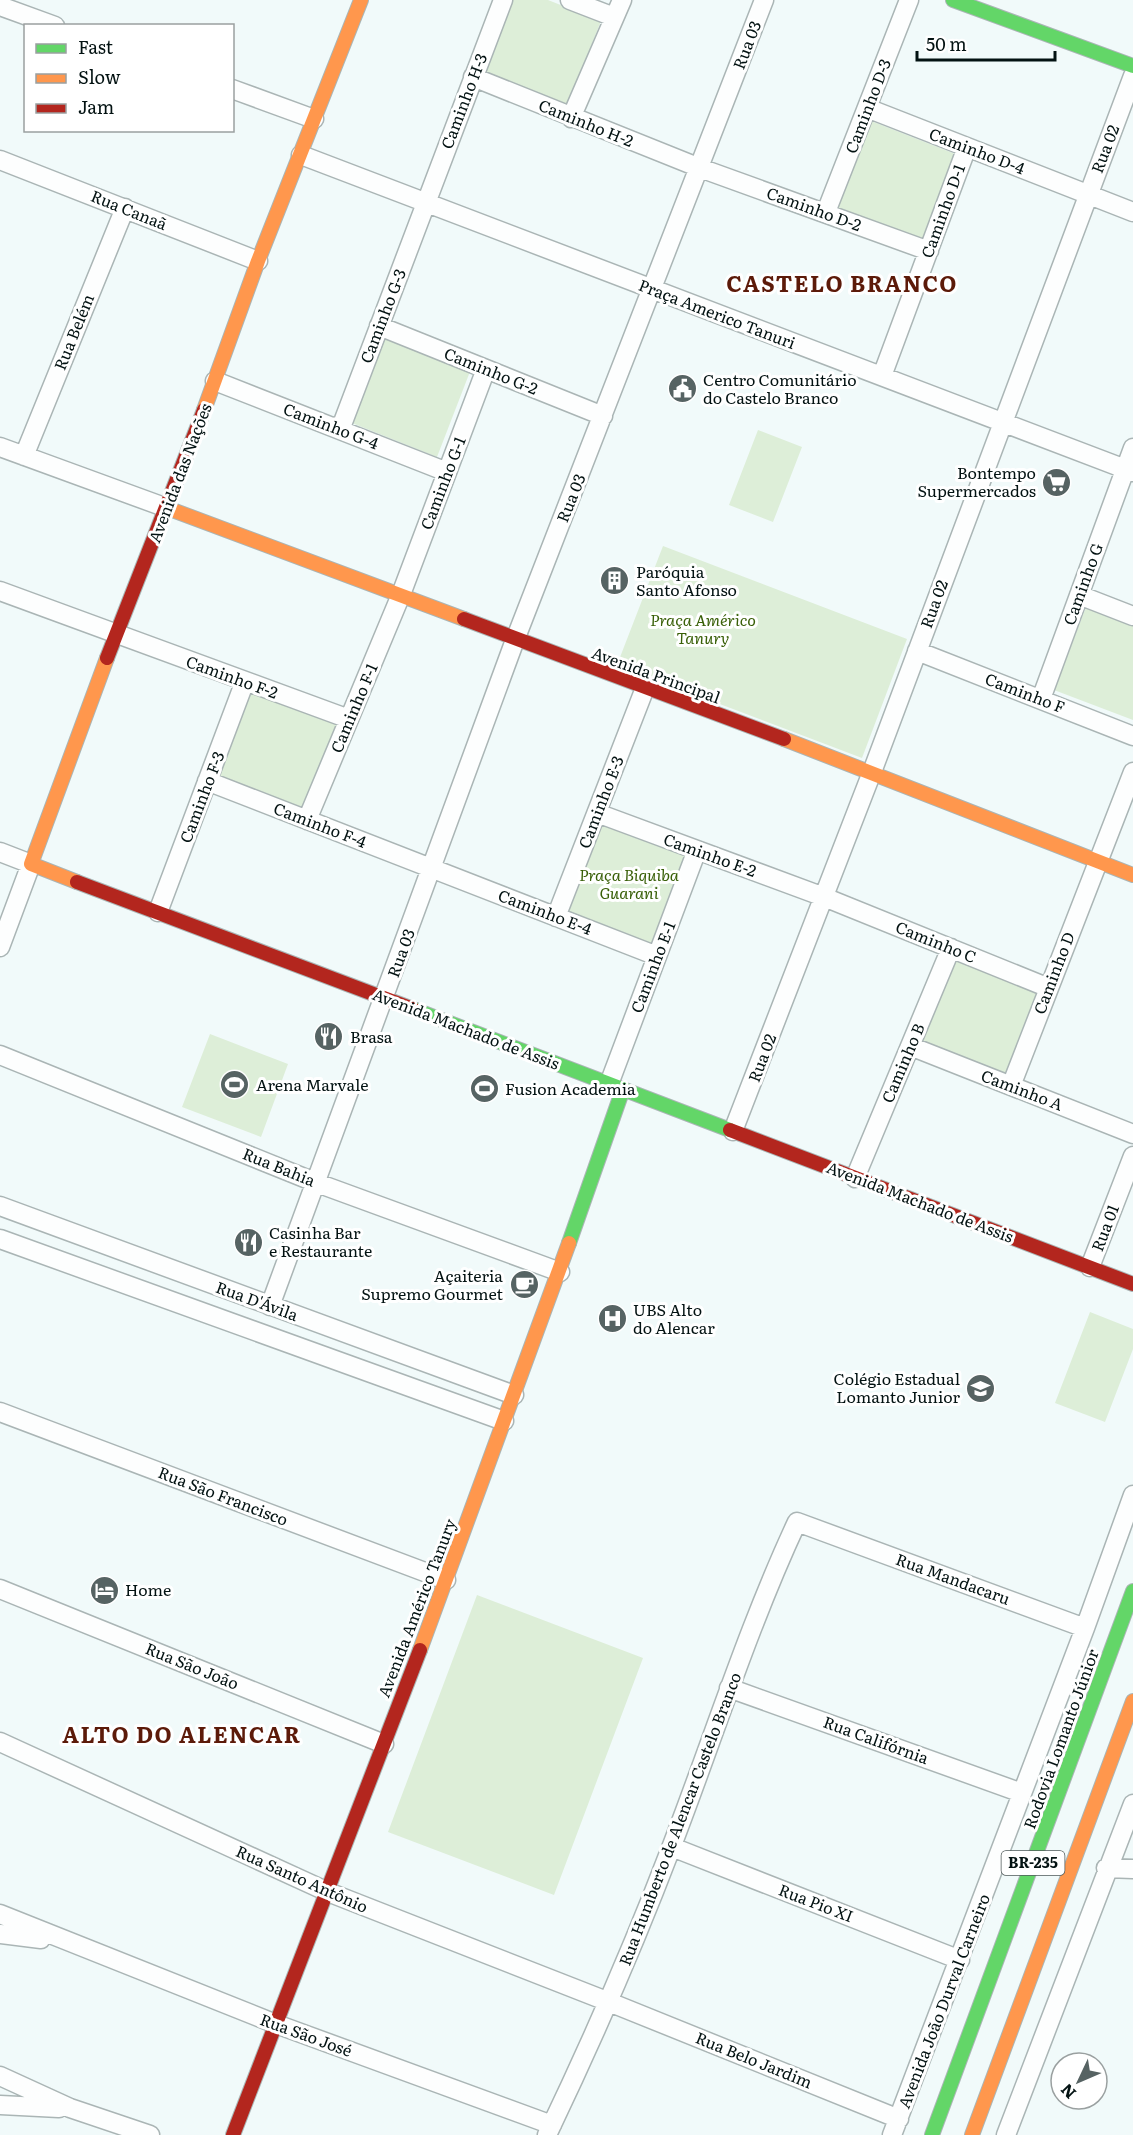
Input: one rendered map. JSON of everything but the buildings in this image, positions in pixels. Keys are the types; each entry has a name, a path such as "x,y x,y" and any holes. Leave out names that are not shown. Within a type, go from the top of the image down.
{"main road":[{"name":"Avenida das Nações","path":"31,864 116,634 215,381 258,261 361,0"},
{"path":"953,0 1133,66"},
{"name":"Avenida Principal","path":"167,508 872,772 1133,875"},
{"name":"Avenida Machado de Assis","path":"31,864 1133,1284"},
{"name":"Avenida Américo Tanury","path":"233,2135 328,1893 560,1272 616,1087"},
{"name":"Rodovia Lomanto Júnior","path":"933,2135 1133,1591"},
{"name":"BR-235","path":"972,2135 1133,1701"}],"street":[{"name":"Caminho H-3","path":"425,202 503,0"},
{"path":"570,0 614,17"},
{"path":"571,118 622,0"},
{"name":"Rua 03","path":"270,1306 385,999 515,640 764,0"},
{"name":"Caminho D-3","path":"826,212 909,0"},
{"path":"0,6 50,24"},
{"name":"Rua 02","path":"733,1131 872,772 1001,422 1133,76"},
{"name":"Caminho H-2","path":"473,77 700,168"},
{"path":"234,90 314,119"},
{"name":"Caminho D-4","path":"867,108 1133,212"},
{"name":"Caminho D-1","path":"882,376 967,147"},
{"name":"Praça Americo Tanuri","path":"301,155 1129,470"},
{"name":"Rua Canaã","path":"0,160 258,261"},
{"name":"Caminho D-2","path":"700,168 928,251"},
{"name":"Caminho G-3","path":"340,430 425,202"},
{"name":"Rua Belém","path":"24,456 125,208"},
{"name":"Caminho G-2","path":"379,326 603,416"},
{"name":"Caminho G-1","path":"400,597 486,369"},
{"name":"Caminho G-4","path":"215,381 447,471"},
{"path":"0,447 167,508"},
{"name":"Caminho G","path":"1041,699 1078,595 1129,470 1133,448"},
{"name":"Caminho F-2","path":"0,591 349,720"},
{"path":"1078,595 1133,616"},
{"name":"Caminho F-1","path":"307,820 400,597"},
{"name":"Caminho F","path":"917,651 1133,735"},
{"name":"Caminho F-3","path":"158,912 245,681"},
{"name":"Caminho E-3","path":"556,917 645,688"},
{"name":"Caminho D","path":"1011,1086 1133,772"},
{"name":"Caminho F-4","path":"207,781 432,868"},
{"name":"Caminho E-2","path":"597,813 824,897"},
{"name":"Caminho E-1","path":"616,1087 657,956 697,850"},
{"name":"Avenida Machado de Assis","path":"0,852 31,864"},
{"name":"Avenida das Nações","path":"0,947 31,864"},
{"name":"Caminho E-4","path":"432,868 657,956"},
{"name":"Caminho C","path":"824,897 1049,988"},
{"name":"Caminho B","path":"855,1178 951,948"},
{"name":"Caminho A","path":"910,1046 1133,1134"},
{"name":"Rua Bahia","path":"0,1055 317,1183 560,1272"},
{"name":"Rua 01","path":"1090,1267 1133,1156"},
{"name":"Rua D'Ávila","path":"0,1206 514,1395"},
{"name":"Rua D'Ávila","path":"0,1239 504,1421"},
{"path":"302,1347 310,1320"},
{"name":"Rua São Francisco","path":"0,1412 446,1580"},
{"name":"Avenida João Durval Carneiro","path":"895,2127 960,1960 1133,1495"},
{"name":"Rua Humberto de Alencar Castelo Branco","path":"550,2130 609,2002 672,1847 729,1688 797,1522 820,1529"},
{"name":"Rua Mandacaru","path":"820,1529 1085,1628"},
{"name":"Rua São João","path":"0,1589 384,1744"},
{"name":"Rua Califórnia","path":"729,1688 1022,1793"},
{"name":"Rua Santo Antônio","path":"0,1742 328,1893 609,2002"},
{"path":"1005,2135 1055,2010 1106,1868 1132,1812"},
{"name":"Rua Pio XI","path":"672,1847 960,1960"},
{"path":"1106,1868 1133,1869"},
{"name":"Rua São José","path":"0,1914 61,1941 550,2130"},
{"name":"Rua São José","path":"0,1934 61,1941"},
{"name":"Rua Belo Jardim","path":"609,2002 895,2127"},
{"path":"0,2076 70,2108 150,2135"},
{"path":"0,2105 70,2108"}],"green space":[{"path":"509,0 548,0 601,21 566,109 479,75"},
{"path":"866,119 958,155 923,245 831,208"},
{"path":"381,333 471,369 437,457 347,421"},
{"path":"758,430 802,447 773,522 729,505"},
{"name":"Praça Américo Tanury","path":"663,546 907,639 862,758 617,665"},
{"path":"1088,602 1133,620 1133,720 1054,690"},
{"path":"246,686 340,723 305,812 211,775"},
{"name":"Praça Biquiba Guarani","path":"600,821 692,856 659,947 566,912"},
{"path":"957,953 1043,988 1007,1078 922,1044"},
{"name":"Arena Marvale","path":"210,1034 288,1064 261,1137 182,1107"},
{"path":"1090,1312 1133,1329 1133,1349 1105,1422 1055,1403"},
{"path":"477,1595 643,1658 554,1895 388,1832"}],"traffic: fast":[{"path":"953,0 1133,66"},
{"path":"413,1009 730,1130"},
{"path":"569,1243 623,1089"},
{"path":"932,2135 1133,1591"}],"traffic: slow":[{"path":"204,410 258,261 361,0"},
{"path":"167,508 464,619"},
{"path":"77,882 31,864 107,658"},
{"path":"784,739 1133,875"},
{"path":"420,1650 569,1243"},
{"path":"972,2135 1133,1701"}],"traffic: jam":[{"path":"107,658 204,410"},
{"path":"464,619 784,739"},
{"path":"77,882 413,1009"},
{"path":"730,1130 1133,1284"},
{"path":"233,2135 420,1650"}],"place":[{"name":"Centro Comunitário do Castelo Branco","path":"682,389"},
{"name":"Bontempo Supermercados","path":"1057,482"},
{"name":"Paróquia Santo Afonso","path":"615,581"},
{"name":"Brasa","path":"329,1037"},
{"name":"Arena Marvale","path":"235,1085"},
{"name":"Fusion Academia","path":"484,1089"},
{"name":"Casinha Bar e Restaurante","path":"248,1242"},
{"name":"Açaiteria Supremo Gourmet","path":"524,1285"},
{"name":"UBS Alto do Alencar","path":"612,1319"},
{"name":"Colégio Estadual Lomanto Junior","path":"981,1388"},
{"name":"Home","path":"104,1590"}],"district":[{"name":"CASTELO BRANCO","path":"842,284"},
{"name":"ALTO DO ALENCAR","path":"182,1735"}]}
